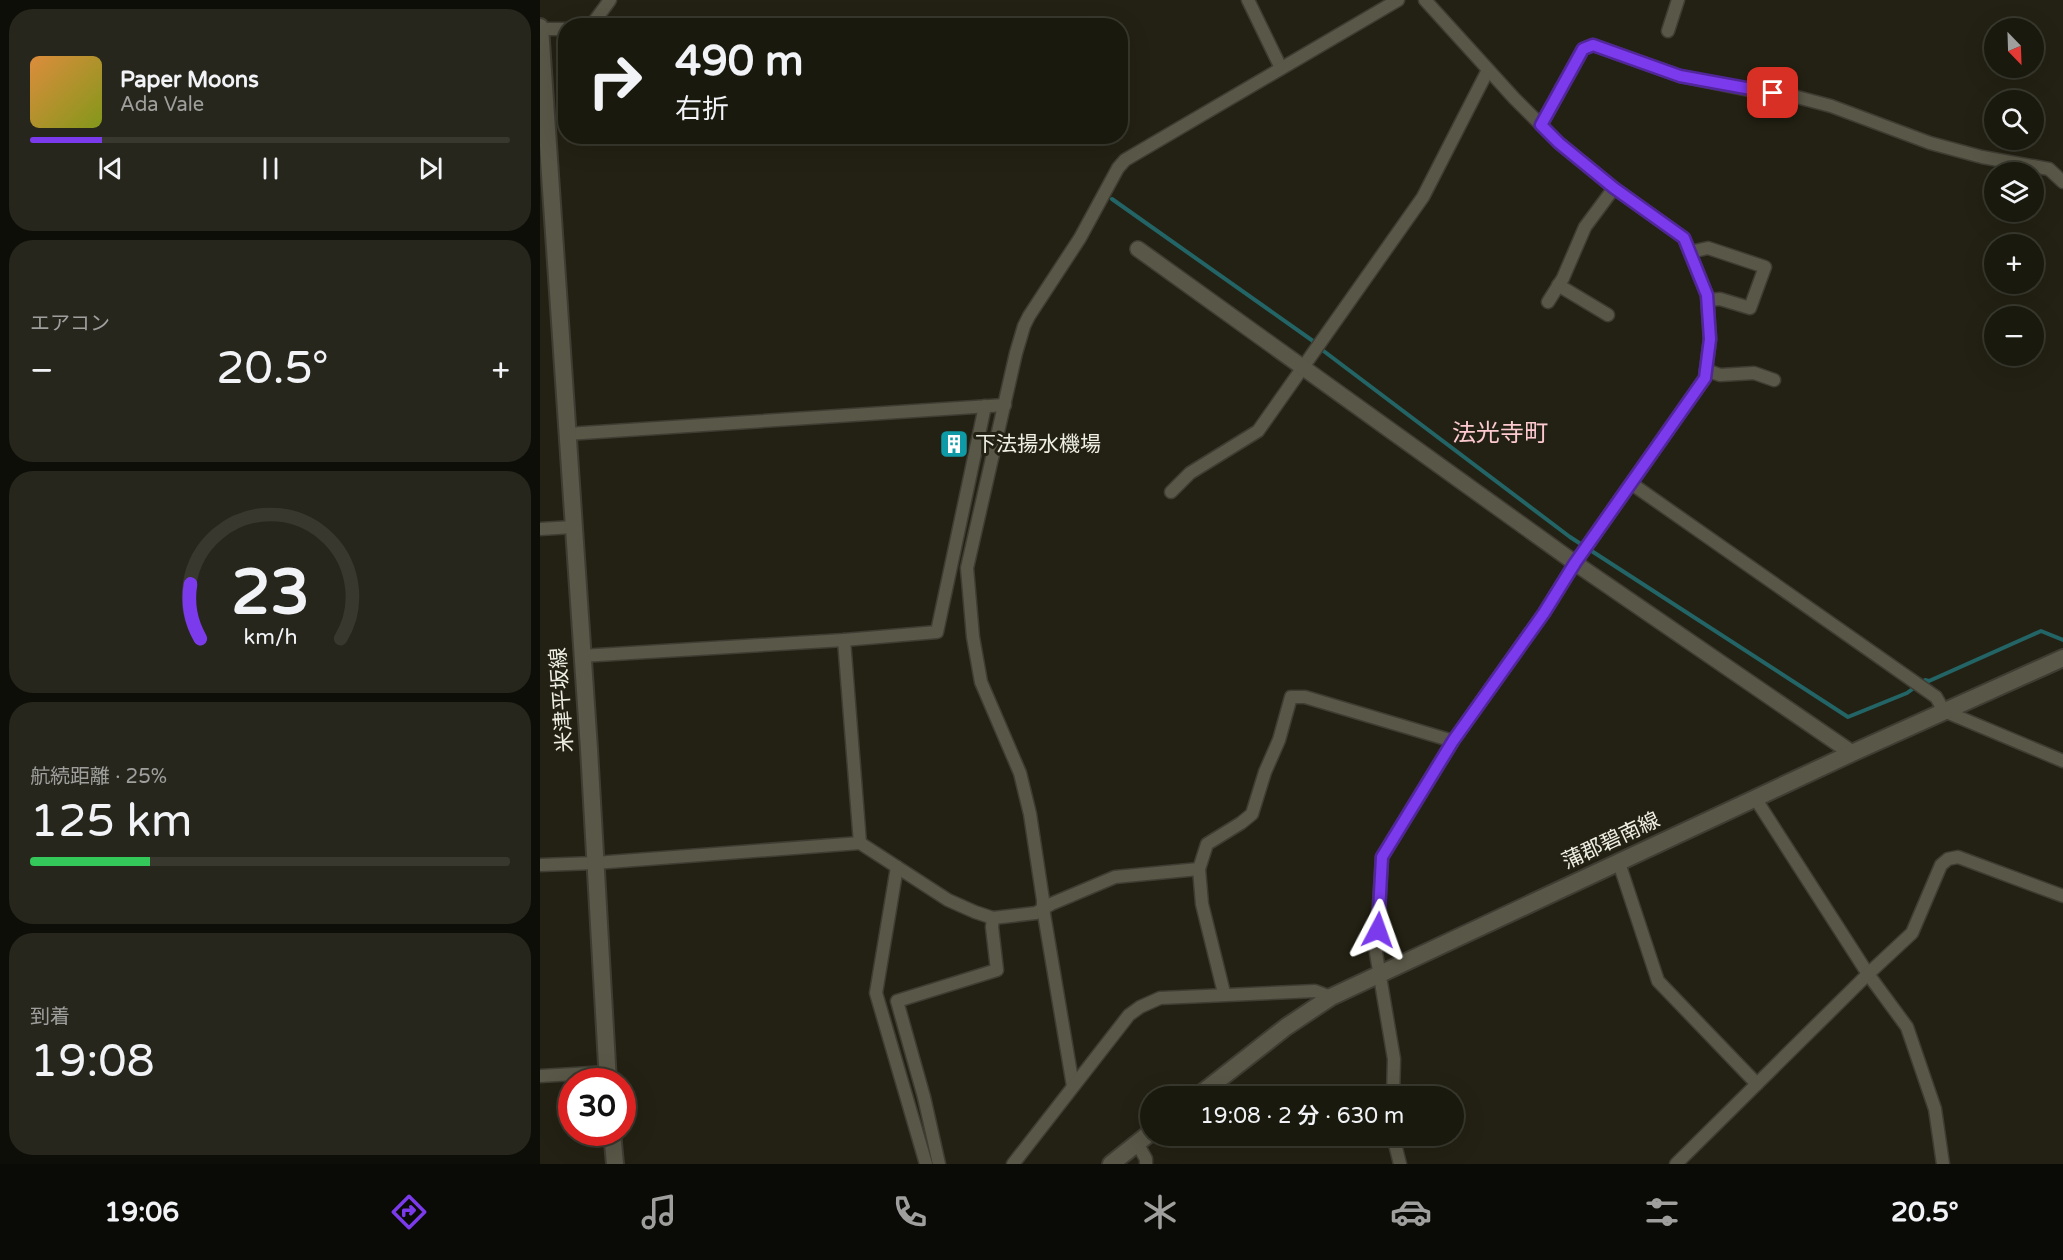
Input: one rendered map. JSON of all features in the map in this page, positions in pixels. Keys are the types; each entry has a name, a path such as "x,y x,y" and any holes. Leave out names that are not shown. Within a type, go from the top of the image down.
{"main road":[{"name":"米津平坂線","path":"540,28 607,1068"},
{"name":"蒲郡碧南線","path":"1211,1086 1286,1027 1331,997 1852,753 2063,658"},
{"path":"1111,1164 1140,1141"},
{"path":"613,1146 615,1164"}],"street":[{"path":"597,18 610,0"},
{"path":"1248,0 1281,68"},
{"path":"1073,1086 1031,825 1020,773 981,682 973,637 968,567 1016,353 1029,316 1080,238 1118,168 1125,160 1398,0"},
{"path":"1393,1086 1394,1059 1376,953 1382,857 1453,741 1705,378 1710,339 1707,295 1684,238 1614,188 1559,143 1488,70 1425,0"},
{"path":"1668,31 1678,0"},
{"path":"540,28 558,29"},
{"path":"1541,125 1583,49 1593,45 1680,76 1754,91 1793,96 1832,106 1930,143 1982,157 2049,169 2063,182"},
{"path":"1171,492 1190,473 1258,431 1423,197 1488,70"},
{"path":"1548,302 1585,227 1614,188"},
{"path":"1690,252 1708,248 1765,267 1750,308 1720,299 1708,300"},
{"path":"1138,249 1575,563 1852,753"},
{"path":"1558,285 1608,315"},
{"path":"1706,370 1720,375 1754,373 1774,380"},
{"path":"567,434 1005,405"},
{"path":"581,656 937,632 985,406"},
{"path":"1632,484 1936,697 1944,711 2063,761"},
{"path":"540,529 573,527"},
{"path":"844,640 860,843"},
{"path":"1224,993 1202,904 1199,869 1207,844 1252,814 1264,772 1279,740 1291,697 1305,697 1453,741"},
{"path":"1755,798 1868,975 1907,1027 1935,1109 1943,1164"},
{"path":"540,865 860,843 948,900 993,918 1036,913 1115,877 1199,869"},
{"path":"1676,1164 1912,933 1941,866 1948,859 1958,857 2063,896"},
{"path":"1619,863 1658,981 1757,1084"},
{"path":"897,867 876,993 926,1164"},
{"path":"939,1164 924,1097 897,1001 997,970 993,918"},
{"path":"1013,1164 1129,1015 1140,1006 1160,998 1224,993 1315,991 1331,997"},
{"path":"540,1076 558,1076"},
{"path":"1145,1146 1146,1164"},
{"path":"1396,1146 1400,1164"}],"building":[{"name":"下法揚水機場","path":"958,438 958,450 950,451 950,439"}],"waterway":[{"path":"1112,199 1313,341 1570,537 1848,717 1907,693 1925,680 1929,681 2041,631 2063,640"}],"place":[{"name":"下法揚水機場","path":"954,444"}],"district":[{"name":"法光寺町","path":"1500,433"}],"route":[{"path":"1378,930 1382,857 1453,741 1705,378 1710,339 1707,295 1684,238 1614,188 1559,143 1541,125 1583,49 1593,45 1680,76 1773,93"}]}
